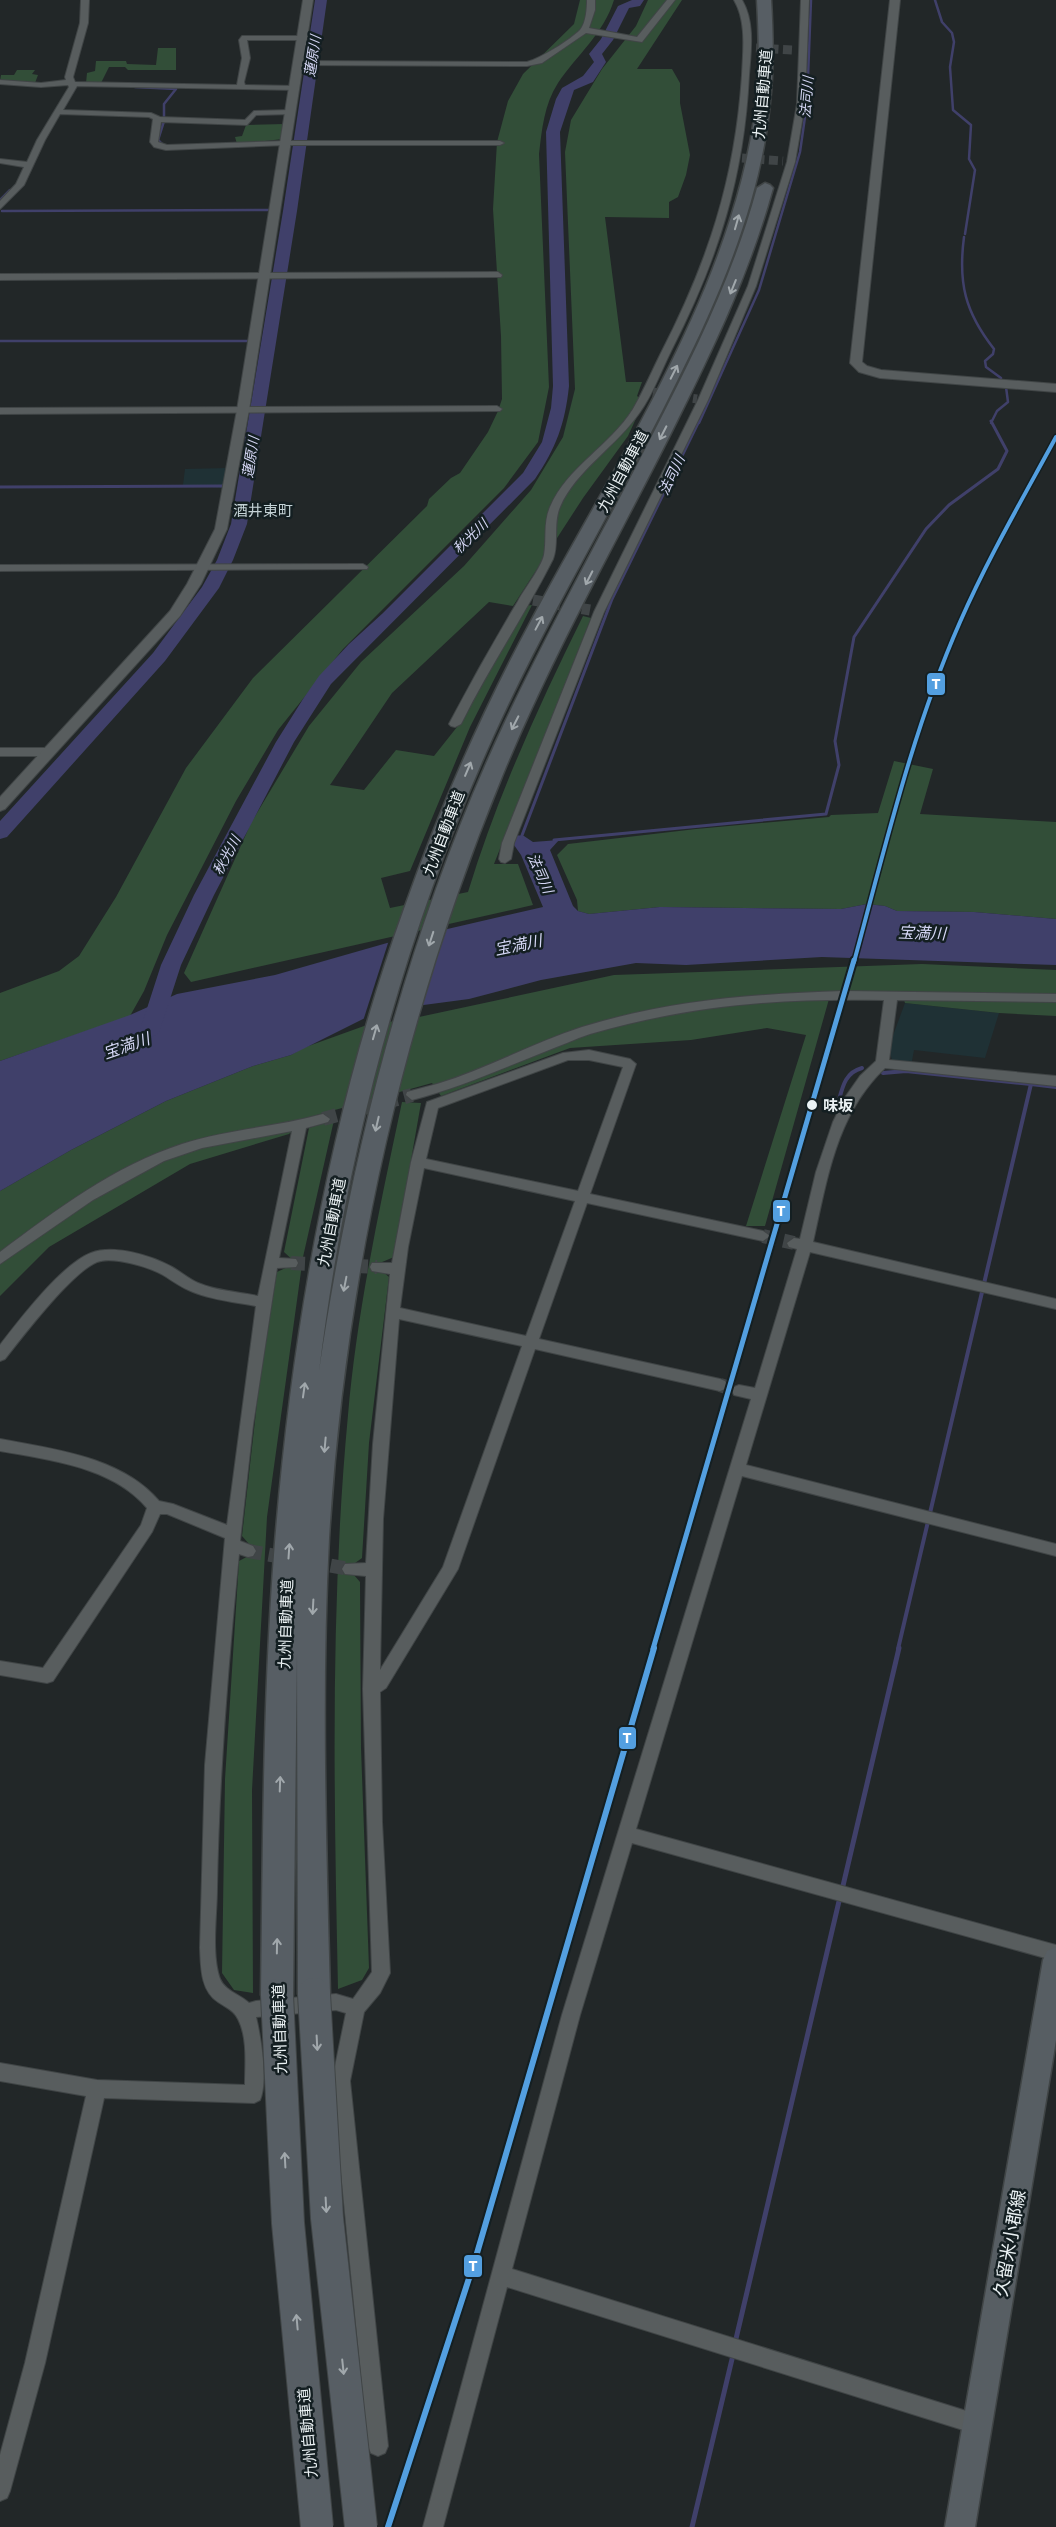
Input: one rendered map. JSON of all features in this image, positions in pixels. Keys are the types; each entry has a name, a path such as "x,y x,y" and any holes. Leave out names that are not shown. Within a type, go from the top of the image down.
{"highway":[{"path":"753,0 757,49"},
{"name":"九州自動車道","path":"317,2527 288,2223 276,1995 284,1622 292,1496 303,1394 317,1299 348,1136 362,1079 385,997 419,896 484,732 522,656 644,431 716,283 734,233 757,146 761,123 757,49 764,0"},
{"name":"九州自動車道","path":"780,0 782,24 780,99"},
{"name":"九州自動車道","path":"361,2527 327,2218 314,1994 311,1789 312,1612 329,1395 342,1299 388,1077 410,1000 446,893 510,734 708,344 752,235 776,164"}],"main road":[{"name":"久留米小郡線","path":"960,2527 976,2424 1030,2123 1056,1960"}],"street":[{"path":"0,206 20,185 41,140 59,112 71,83 70,69 84,23 86,0"},
{"path":"0,806 175,612 202,568 221,529 244,410 308,0"},
{"path":"588,31 591,0"},
{"path":"298,63 527,64 539,61 588,31 639,40 671,0"},
{"path":"455,724 474,686 529,600 549,556 550,527 555,507 577,475 619,434 650,392 685,316 710,255 740,158 743,119 757,49 745,12 738,0"},
{"path":"505,859 508,843 595,611 700,400 752,286 776,164 801,104 798,50 807,12 806,0"},
{"path":"895,0 856,363 863,369 880,374 1056,388"},
{"path":"242,86 240,82 246,58 243,40 245,38 302,38"},
{"path":"0,82 41,85 71,83 294,88"},
{"path":"59,112 138,114 158,119 247,123 254,113 290,112"},
{"path":"158,119 154,142 166,148 286,143 500,143"},
{"path":"0,161 30,165"},
{"path":"0,277 498,275"},
{"path":"0,411 497,409"},
{"path":"0,568 363,567"},
{"path":"0,752 50,752"},
{"path":"882,1063 891,995"},
{"path":"432,1105 417,1094 585,1032 658,1012 707,1003 757,998 891,995 1056,998"},
{"path":"371,1689 380,1683 450,1569 533,1342 582,1197 630,1064 589,1056 567,1056 432,1105"},
{"path":"433,2527 571,2015 759,1395 799,1244 846,1107 868,1073 882,1063 913,1068 1056,1081"},
{"path":"378,2446 341,2081 356,2008 374,1987 381,1973 372,1816 371,1689 372,1570 379,1440 398,1269 418,1162 432,1105"},
{"path":"0,1259 56,1217 105,1185 167,1155 208,1143 300,1126 323,1119"},
{"path":"0,2072 97,2089 254,2094 250,2026 246,2013 239,2004 223,1997 216,1989 210,1972 208,1938 214,1750 232,1539 249,1409 271,1263 300,1126"},
{"path":"418,1162 763,1236"},
{"path":"799,1244 1056,1304"},
{"path":"0,1354 52,1295 85,1262 95,1257 119,1257 150,1264 164,1269 197,1288 266,1303"},
{"path":"271,1263 291,1263"},
{"path":"377,1267 398,1269"},
{"path":"393,1312 720,1385"},
{"path":"739,1391 759,1395"},
{"path":"0,1446 59,1457 111,1474 142,1490 155,1507 168,1508 232,1539 248,1551"},
{"path":"737,1469 1056,1550"},
{"path":"0,1668 47,1676 147,1528 155,1507"},
{"path":"350,1569 372,1570"},
{"path":"626,1834 1056,1953"},
{"path":"246,2013 256,2009 336,2002 356,2008"},
{"path":"0,2491 35,2363 97,2089"},
{"path":"500,2275 976,2424"}],"shaded area":[{"path":"228,468 224,488 183,485 185,469"},
{"path":"905,1003 999,1013 985,1058 914,1050 911,1066 893,1062 888,1049"}],"green space":[{"path":"580,0 614,0 604,23 553,91 543,126 539,154 549,387 538,442 504,488 343,649 278,730 236,801 167,935 144,991 130,1016 0,1061 0,993 59,971 79,956 116,897 186,768 253,678 427,506 429,499 451,478 460,473 488,432 502,399 501,336 493,209 497,142 508,101 523,74 574,24"},
{"path":"648,0 682,0 637,69 672,69 680,83 680,103 690,155 686,175 678,197 669,202 669,218 605,217 626,382 642,382 637,396 644,401 628,436 583,498 513,606 489,602 392,693 330,785 364,790 396,750 434,756 457,727 522,606 532,605 470,727 410,871 381,878 390,908 468,892 492,821 535,717 583,616 591,618 494,864 518,864 533,905 191,982 184,973 251,823 309,726 361,662 464,566 531,490 563,437 575,389 565,152 571,120 602,69 636,26"},
{"path":"158,48 176,48 176,70 128,70 125,67 109,67 101,83 86,83 87,73 95,71 96,61 126,61 127,64 156,65"},
{"path":"17,70 35,70 32,74 38,75 35,83 0,81 1,75 14,75"},
{"path":"285,124 283,139 237,144 235,137 242,136 246,125"},
{"path":"894,761 933,769 920,814 1056,822 1056,919 974,912 897,911 885,906 867,904 841,909 660,907 589,914 578,911 577,900 557,855 568,844 696,829 829,817 831,815 878,813"},
{"path":"922,964 1056,970 1056,1016 999,1013 905,1003 901,991 831,992 765,1226 746,1226 806,1035 767,1028 691,1040 570,1048 441,1096 432,1083 306,1118 289,1134 190,1164 49,1247 0,1296 0,1191 71,1150 166,1101 253,1066 291,1055 303,1048 364,1026 419,1017 614,975"},
{"path":"402,1102 421,1103 394,1257 375,1265 389,1277 369,1443 362,1558 348,1568 360,1582 361,1748 369,1968 362,1980 338,1989 335,1846 335,1702 338,1558 342,1487 352,1376 363,1297"},
{"path":"334,1120 303,1257 267,1517 252,1790 253,1993 234,1990 222,1973 225,1779 239,1561 256,1552 242,1536 259,1385 277,1272 296,1263 284,1252 309,1128"}],"water":[{"name":"宝満川","path":"515,835 524,836 533,842 559,840 550,850 573,906 578,911 589,914 660,907 841,909 867,904 885,906 897,911 974,912 1056,919 1056,965 822,957 686,965 636,963 541,980 469,999 416,1006 363,1019 291,1055 253,1066 166,1101 71,1150 0,1191 0,1061 130,1015 177,994 275,975 387,943 543,907 521,855 514,845"}],"pier":[{"path":"447,927 417,1008 363,1021 389,940"}],"waterway":[{"name":"蓮原川","path":"0,833 159,657 210,588 225,560 239,524 290,211 321,0"},
{"name":"秋光川","path":"150,1030 171,965 204,895 285,742 312,699 325,680 355,648 389,617 529,476 550,442 559,408 561,386 553,132 563,99 569,88 588,79 600,62 595,54 607,40 624,6 636,3 638,0"},
{"name":"法司川","path":"699,423 759,290 800,152 807,103 811,0"},
{"path":"935,0 942,22 952,33 954,42 950,67 953,110 971,125 969,159 975,170 965,234"},
{"path":"135,87 176,89 164,104 164,118"},
{"path":"163,145 158,140 164,121"},
{"path":"0,200 10,190"},
{"path":"2,211 270,210"},
{"path":"964,237 962,269 966,296 976,322 994,349 993,354 985,361 986,367 1001,378"},
{"path":"0,341 250,341"},
{"path":"992,422 997,411 1008,402 1006,387"},
{"name":"法司川","path":"521,838 612,599 699,421"},
{"path":"554,840 826,814 839,765 835,741 854,637 926,529 949,505 998,469 1007,451 992,422"},
{"path":"0,487 223,486"},
{"path":"837,1107 847,1078 856,1070 862,1068"},
{"path":"883,1073 906,1071 1031,1084"},
{"path":"898,1649 1031,1084"},
{"path":"1031,1084 1056,1087"},
{"path":"842,1890 899,1648"},
{"path":"735,2343 840,1897"},
{"path":"692,2527 733,2355"}],"tunnel":[{"path":"756,48 794,50"},
{"path":"742,158 783,161"},
{"path":"653,392 697,399"},
{"path":"533,600 590,610"},
{"path":"323,1119 412,1095"},
{"path":"763,1236 794,1243"},
{"path":"291,1263 377,1267"},
{"path":"720,1385 739,1391"},
{"path":"248,1551 350,1569"}],"transit line":[{"name":"T","path":"388,2527 475,2260 846,989 905,775 933,691 960,622 999,542 1056,437"}],"place":[{"name":"味坂","path":"812,1105"}],"district":[{"name":"酒井東町","path":"263,510"}]}
